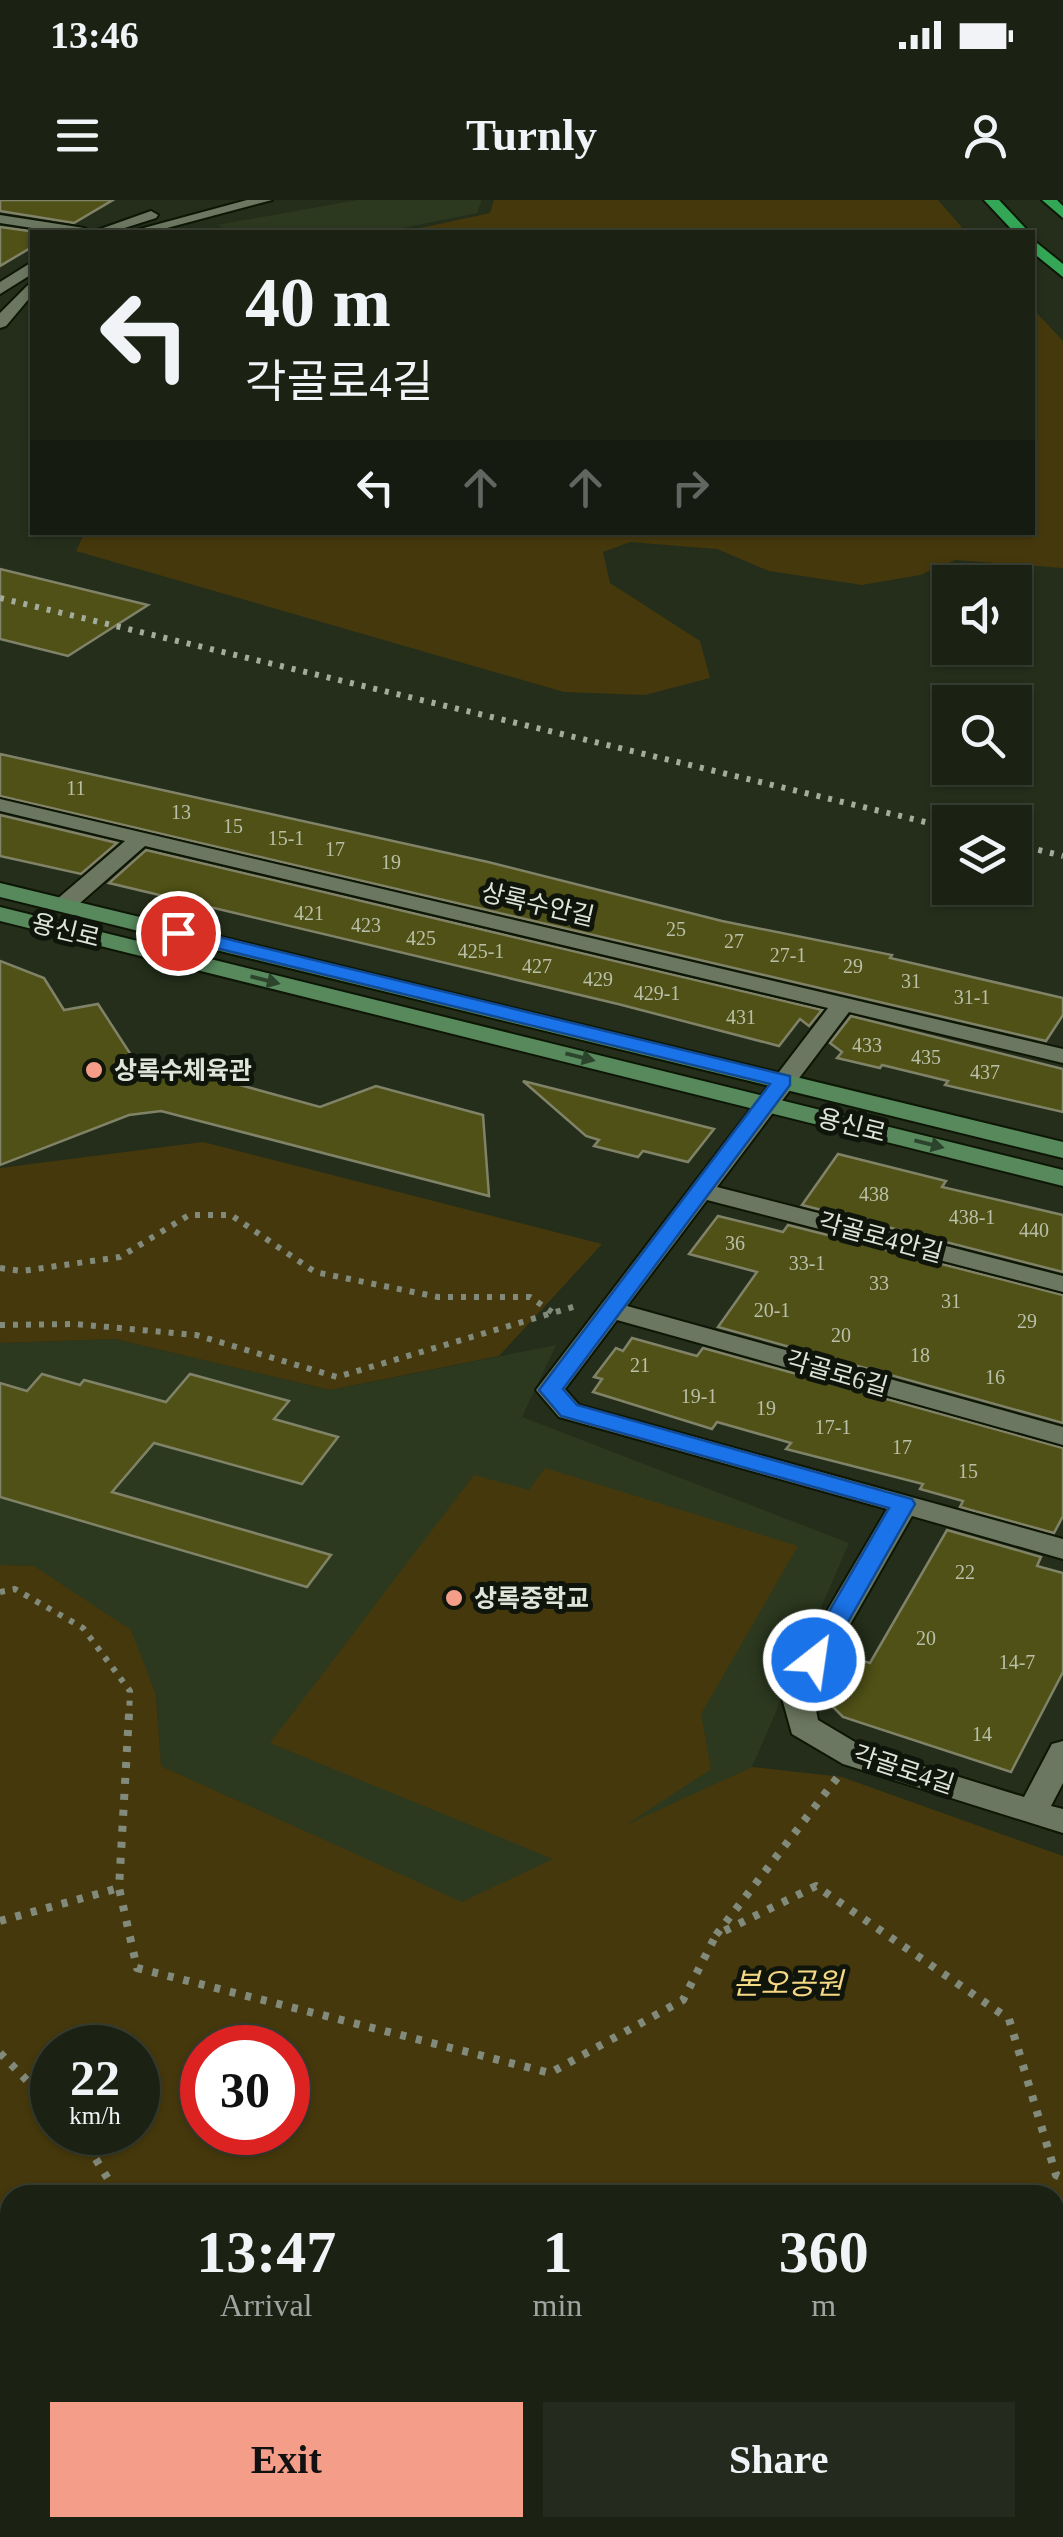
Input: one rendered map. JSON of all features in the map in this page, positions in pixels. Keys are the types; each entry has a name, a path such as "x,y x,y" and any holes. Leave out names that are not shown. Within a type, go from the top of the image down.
{"highway":[{"path":"976,200 995,205 1020,230"},
{"path":"1049,200 1063,214"},
{"path":"1035,247 1063,272"}],"main road":[{"name":"용신로","path":"0,890 774,1092 1063,1178"},
{"name":"용신로","path":"0,914 774,1092 1063,1150"}],"street":[{"path":"105,230 216,200"},
{"path":"144,230 265,200"},
{"path":"0,219 71,230"},
{"path":"0,290 30,268"},
{"path":"0,322 30,288"},
{"name":"상록수안길","path":"0,805 1063,1056"},
{"path":"64,905 140,838"},
{"path":"843,1004 550,1390 569,1410 1063,1549"},
{"name":"각골로4안길","path":"699,1190 1063,1284"},
{"name":"각골로6길","path":"611,1310 1063,1436"},
{"name":"각골로4길","path":"904,1504 796,1691 803,1726 854,1756 1048,1816 1063,1752"}],"path":[{"path":"0,1268 22,1271 120,1256 188,1215 230,1215 315,1272 438,1297 530,1297 554,1312"},
{"path":"0,1326 75,1324 196,1335 338,1378 578,1305 611,1310"},
{"path":"0,1592 15,1590 83,1628 130,1691 119,1888 137,1968 550,2073 683,2000 716,1935 854,1756"},
{"path":"716,1935 816,1886 1009,2019 1056,2174 1063,2178"},
{"path":"0,1921 119,1888"},
{"path":"0,2053 30,2084"},
{"path":"93,2155 112,2185"}],"shaded area":[{"path":"357,200 482,200 477,213 393,230 229,230 217,225"},
{"name":"상록중학교","path":"115,1339 330,1390 556,1345 522,1417 849,1543 752,1767 462,1903 161,1766 156,1695 34,1566 0,1565 0,1343"}],"green space":[{"path":"494,200 938,200 964,230 411,230 490,213"},
{"path":"1035,311 1063,341 1063,568 955,560 932,565 932,570 920,575 862,585 769,571 717,549 630,542 603,552 610,583 700,641 710,678 645,695 564,692 76,551 84,535 1035,535"},
{"path":"203,1142 602,1244 499,1356 330,1390 115,1339 0,1343 0,1168"},
{"name":"본오공원","path":"545,1468 798,1546 701,1714 711,1769 626,1825 752,1767 842,1777 1063,1856 1063,2185 0,2185 0,1565 34,1566 131,1630 156,1695 161,1766 462,1902 553,1859 270,1743 474,1475 529,1490"}],"building":[{"path":"0,200 113,200 74,223 0,211"},
{"path":"0,227 30,231 30,248 0,266"},
{"path":"0,569 148,605 68,656 0,639"},
{"path":"0,754 488,862 722,921 892,955 890,958 1063,998 1063,1015 1046,1041 0,796"},
{"path":"0,815 117,843 81,874 0,856"},
{"path":"146,850 822,1010 809,1026 800,1019 779,1046 109,883"},
{"name":"상록수체육관","path":"0,961 44,978 64,1010 98,1004 131,1055 320,1107 376,1086 483,1115 489,1196 161,1111 129,1115 0,1165"},
{"path":"851,1016 1063,1069 1063,1112 945,1085 948,1081 882,1065 880,1068 837,1058 842,1052 830,1043"},
{"path":"523,1081 714,1129 688,1162 643,1151 638,1157 594,1146 599,1140 586,1136"},
{"path":"838,1154 946,1181 942,1187 1063,1215 1063,1272 802,1205"},
{"path":"718,1216 783,1232 788,1225 1063,1295 1063,1423 718,1327 757,1272 689,1254"},
{"path":"632,1338 697,1356 703,1348 1063,1448 1063,1516 1054,1533 960,1507 963,1501 920,1489 923,1484 786,1449 791,1443 717,1422 712,1429 593,1392 602,1379 594,1377 616,1348 623,1351"},
{"path":"42,1374 80,1385 84,1380 166,1402 190,1374 289,1401 274,1419 338,1437 302,1484 154,1443 112,1492 331,1555 307,1587 0,1497 0,1383 27,1391"},
{"path":"947,1530 1041,1557 1037,1566 1063,1573 1063,1672 1011,1772 843,1717 830,1704 856,1659 870,1663"}],"railway":[{"path":"0,598 932,824"},
{"path":"1032,848 1063,856"}],"place":[{"name":"상록수체육관","path":"94,1070"},
{"name":"상록중학교","path":"454,1598"}],"route":[{"path":"178,933 783,1081 550,1390 569,1410 904,1504 814,1660"}]}
